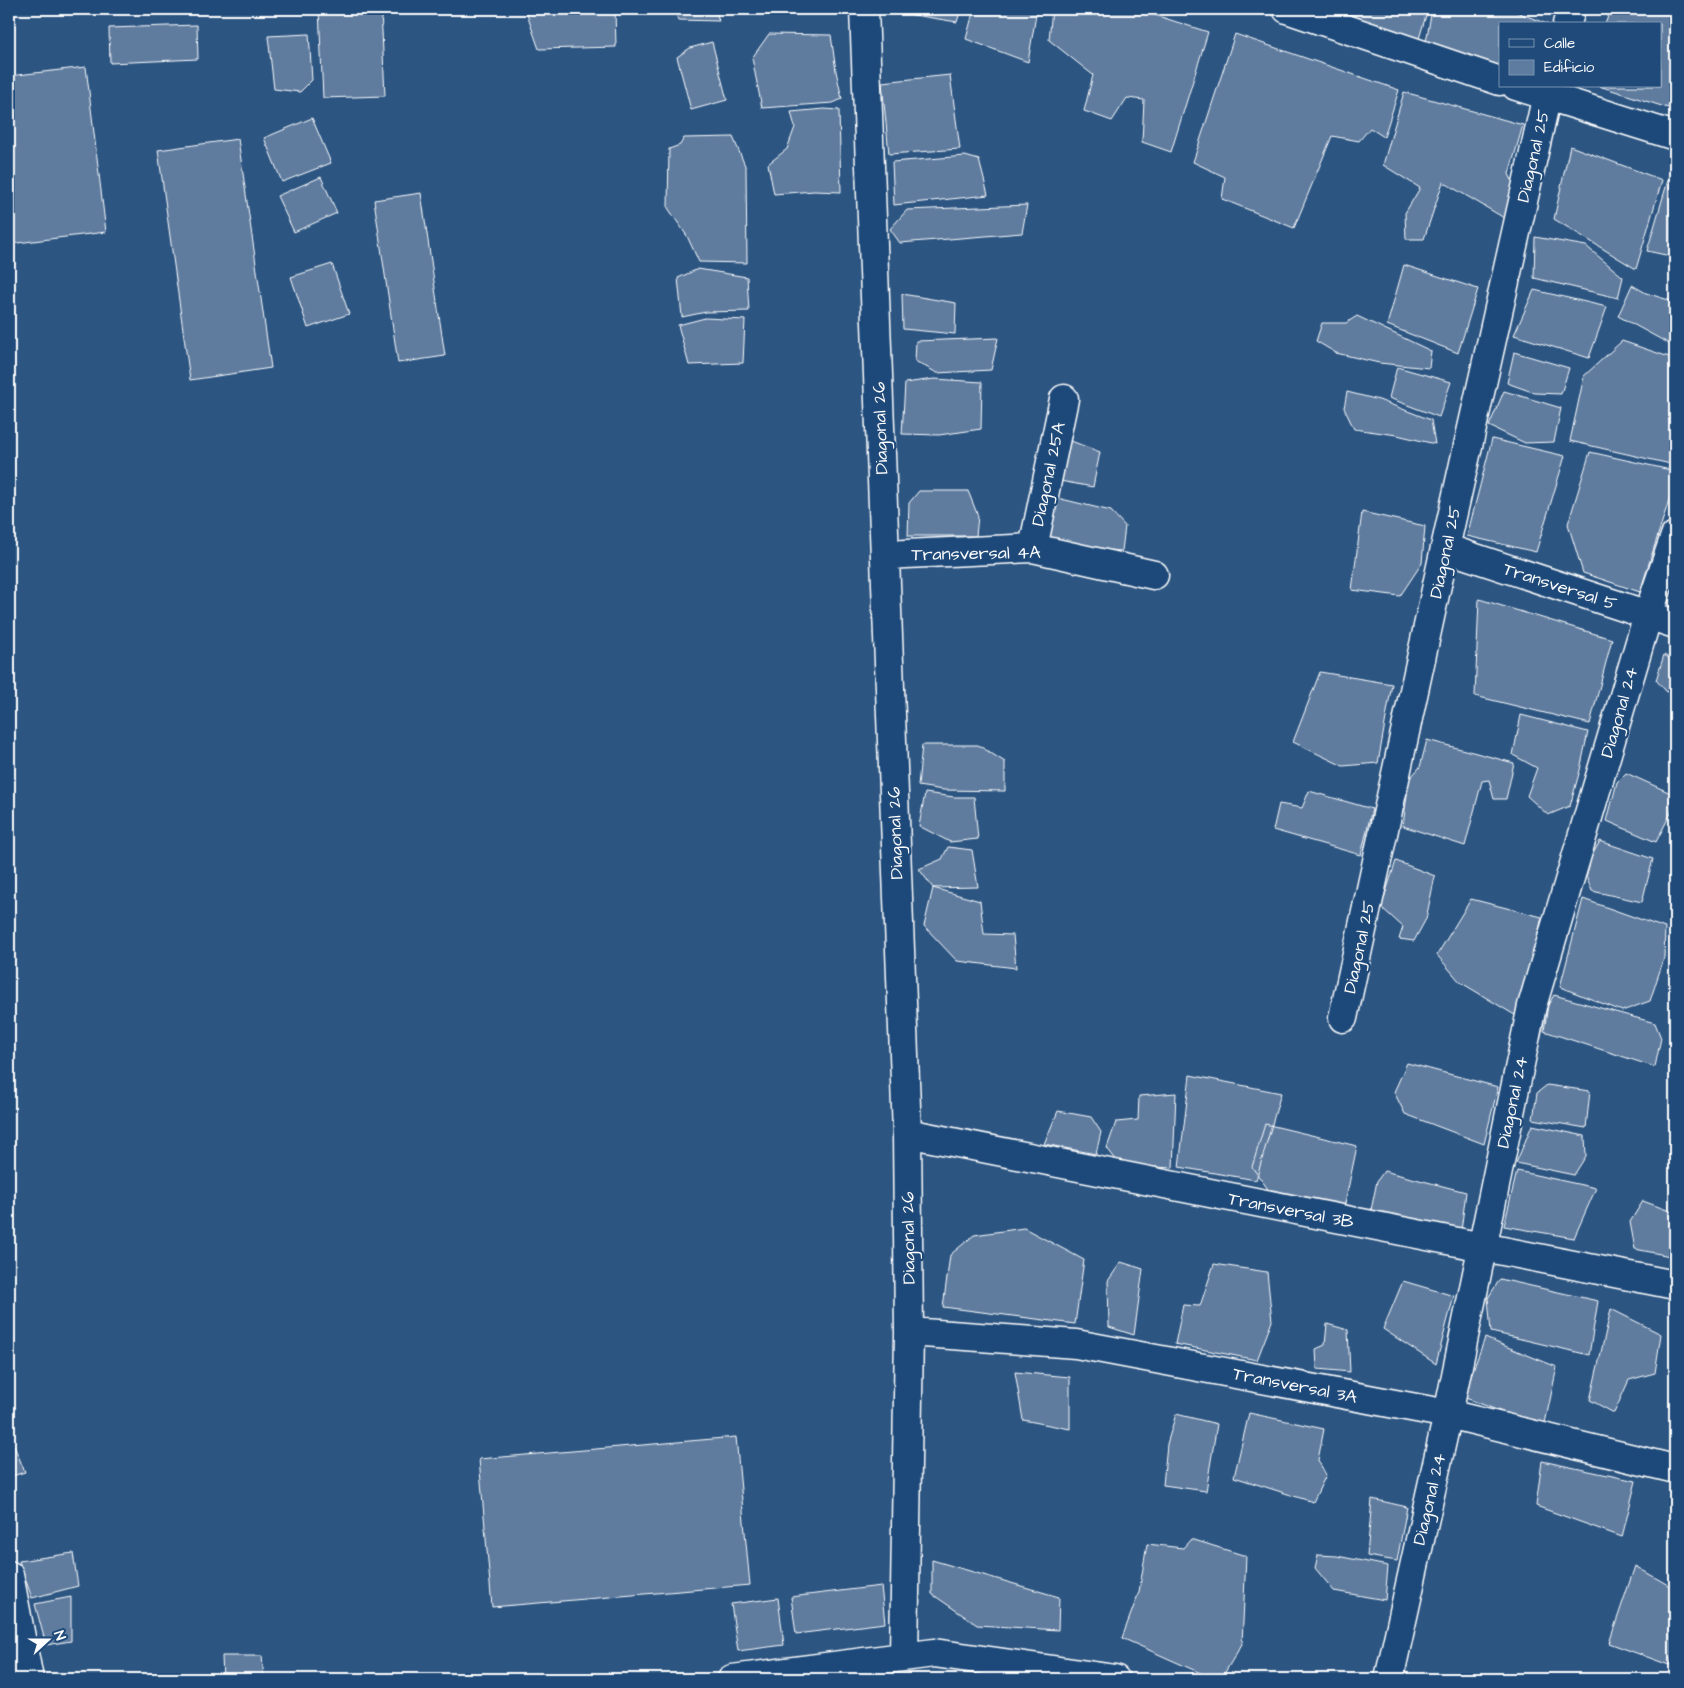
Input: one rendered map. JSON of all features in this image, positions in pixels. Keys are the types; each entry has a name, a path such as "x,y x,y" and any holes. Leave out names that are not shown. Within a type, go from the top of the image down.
{"street":[{"name":"Diagonal 26","path":"864,9 907,1134 909,1332 904,1657"},
{"path":"1287,9 1499,81"},
{"path":"1568,22 1571,9"},
{"path":"1528,88 1547,91 1675,136"},
{"name":"Diagonal 25","path":"1344,1018 1445,548 1547,91"},
{"name":"Diagonal 25A","path":"1033,548 1064,399"},
{"name":"Diagonal 24","path":"1389,1679 1448,1414 1532,1006 1648,615 1675,536"},
{"name":"Transversal 4A","path":"885,555 1033,548 1154,575"},
{"name":"Transversal 5","path":"1445,548 1675,624"},
{"name":"Transversal 3B","path":"907,1134 1675,1285"},
{"name":"Transversal 3A","path":"909,1332 1076,1344 1448,1414 1675,1469"},
{"path":"9,1575 29,1679"},
{"path":"732,1679 934,1653 1115,1679"}],"building":[{"path":"319,9 381,9 385,96 323,98"},
{"path":"525,9 615,9 616,47 539,49"},
{"path":"674,9 715,9 719,21 678,20"},
{"path":"883,9 961,9 957,22"},
{"path":"974,9 1037,9 1028,62 966,39"},
{"path":"1052,9 1136,9 1208,32 1171,152 1142,142 1144,100 1127,98 1112,121 1084,111 1093,75 1049,40"},
{"path":"1316,9 1428,9 1417,45"},
{"path":"1432,9 1509,9 1542,22 1499,22 1499,68 1426,42"},
{"path":"1611,9 1675,9 1675,88 1668,108 1605,88 1662,88 1662,22 1606,22"},
{"path":"197,25 198,59 110,63 109,28"},
{"path":"309,34 312,80 300,92 274,89 268,36"},
{"path":"769,34 831,35 842,99 833,103 762,108 752,58"},
{"path":"1235,34 1399,90 1384,137 1370,128 1359,141 1332,136 1294,228 1222,199 1225,177 1193,162"},
{"path":"712,42 727,100 691,110 677,57 690,48"},
{"path":"86,67 106,232 9,244 9,76"},
{"path":"950,75 960,149 889,154 882,82"},
{"path":"1404,92 1523,125 1509,174 1518,193 1506,219 1443,182 1424,239 1406,239 1405,213 1420,188 1383,165"},
{"path":"824,109 839,110 841,192 814,191 774,194 768,164 787,149 795,127 791,112"},
{"path":"312,118 331,163 282,182 264,138"},
{"path":"733,137 746,168 747,263 699,262 687,236 668,208 669,149 680,145 684,138"},
{"path":"238,139 271,368 190,380 158,150"},
{"path":"1570,146 1662,180 1636,269 1554,219"},
{"path":"965,156 979,160 988,195 894,205 892,162"},
{"path":"1671,170 1675,173 1675,257 1647,251"},
{"path":"321,177 337,213 294,232 277,196"},
{"path":"421,193 445,356 398,363 374,200"},
{"path":"1027,205 1022,233 900,243 890,229 907,210"},
{"path":"1535,237 1586,246 1623,277 1618,298 1534,278"},
{"path":"332,264 349,314 308,328 291,277"},
{"path":"1404,265 1478,289 1458,353 1387,325"},
{"path":"698,269 747,277 749,311 706,312 682,317 678,278"},
{"path":"1632,285 1646,293 1675,302 1675,347 1618,316"},
{"path":"1534,290 1607,307 1589,358 1514,335"},
{"path":"902,294 956,303 955,334 903,329"},
{"path":"1357,316 1431,351 1429,368 1379,363 1336,353 1316,341 1322,323 1346,323"},
{"path":"705,318 745,320 743,363 689,365 678,325"},
{"path":"998,338 991,370 937,373 915,361 916,341"},
{"path":"1622,341 1675,359 1675,465 1570,441 1584,376"},
{"path":"1514,352 1569,368 1561,394 1535,393 1507,383"},
{"path":"1397,367 1451,382 1439,417 1389,398"},
{"path":"934,379 982,382 981,429 939,435 902,434 905,383"},
{"path":"1504,391 1561,408 1554,442 1525,443 1489,426"},
{"path":"1347,392 1379,400 1431,420 1435,444 1397,435 1354,429 1344,408"},
{"path":"1492,439 1565,456 1536,552 1467,536"},
{"path":"1071,441 1100,452 1093,487 1060,481 1059,460"},
{"path":"1590,452 1675,471 1675,481 1640,592 1583,573 1568,524"},
{"path":"919,491 968,491 978,516 976,536 908,536 909,503"},
{"path":"1053,497 1111,511 1125,526 1122,551 1091,549 1046,542"},
{"path":"1362,512 1425,526 1422,563 1400,596 1352,590"},
{"path":"1479,599 1612,639 1590,724 1475,696"},
{"path":"1664,655 1675,661 1675,701 1656,680"},
{"path":"1320,672 1392,684 1378,763 1343,766 1293,742"},
{"path":"1521,715 1588,732 1570,806 1548,815 1527,796 1537,768 1513,755"},
{"path":"1427,740 1514,763 1506,799 1494,799 1489,780 1482,781 1465,846 1403,826 1409,779 1420,767"},
{"path":"922,745 978,745 1005,762 1005,791 943,790 918,786"},
{"path":"1626,773 1675,795 1675,805 1656,842 1607,821 1617,782"},
{"path":"1309,791 1372,809 1361,855 1273,830 1279,804 1302,808"},
{"path":"925,793 954,797 974,797 978,839 950,842 919,826"},
{"path":"1600,841 1653,859 1642,902 1592,891 1584,870"},
{"path":"948,847 972,850 978,887 933,888 919,869 942,859"},
{"path":"1396,861 1435,876 1426,919 1414,941 1399,939 1403,927 1381,907"},
{"path":"933,888 980,901 984,934 1013,935 1016,968 957,961 924,926"},
{"path":"1471,899 1542,917 1518,1017 1460,982 1437,955"},
{"path":"1583,899 1665,928 1664,958 1650,1001 1622,1011 1560,987"},
{"path":"1554,995 1655,1023 1661,1038 1655,1067 1544,1031 1548,1005"},
{"path":"1407,1063 1498,1087 1484,1144 1405,1114 1394,1092"},
{"path":"1190,1075 1281,1093 1256,1180 1179,1167"},
{"path":"1547,1085 1590,1091 1586,1128 1533,1119 1537,1093"},
{"path":"1176,1093 1173,1168 1120,1165 1107,1148 1116,1122 1138,1120 1139,1096"},
{"path":"1058,1111 1091,1117 1101,1132 1096,1154 1044,1144"},
{"path":"1265,1124 1357,1146 1344,1208 1275,1199 1252,1167"},
{"path":"1532,1125 1585,1136 1586,1156 1574,1175 1516,1163"},
{"path":"1384,1171 1466,1192 1461,1231 1370,1215 1377,1181"},
{"path":"1517,1171 1596,1188 1574,1238 1504,1226"},
{"path":"1643,1201 1675,1213 1675,1257 1635,1249 1630,1222"},
{"path":"1024,1228 1084,1260 1075,1324 943,1307 950,1255 974,1235"},
{"path":"1121,1262 1143,1269 1134,1335 1109,1327 1108,1281"},
{"path":"1214,1264 1267,1272 1272,1321 1257,1360 1175,1344 1183,1305 1200,1306"},
{"path":"1500,1279 1598,1301 1589,1355 1491,1332 1488,1298"},
{"path":"1403,1281 1454,1296 1436,1364 1383,1329"},
{"path":"1611,1309 1661,1334 1655,1373 1629,1380 1614,1413 1590,1400"},
{"path":"1327,1324 1348,1330 1350,1372 1317,1369 1316,1349 1325,1345"},
{"path":"1485,1338 1557,1367 1544,1428 1463,1397"},
{"path":"1015,1372 1070,1377 1070,1429 1023,1420"},
{"path":"1249,1413 1324,1429 1318,1460 1326,1475 1313,1502 1234,1477"},
{"path":"1176,1414 1217,1424 1206,1491 1163,1485 1167,1444"},
{"path":"9,1434 25,1472 9,1477"},
{"path":"736,1437 750,1585 492,1607 479,1459"},
{"path":"1542,1461 1636,1481 1622,1537 1536,1506"},
{"path":"1372,1499 1407,1507 1397,1561 1367,1556"},
{"path":"1191,1539 1246,1556 1242,1644 1221,1679 1214,1679 1122,1638 1139,1592 1147,1544 1183,1548"},
{"path":"73,1553 78,1586 32,1598 19,1561"},
{"path":"1318,1555 1337,1556 1388,1566 1385,1600 1334,1591 1315,1568"},
{"path":"932,1560 1059,1597 1058,1630 977,1625 932,1594"},
{"path":"1635,1566 1675,1589 1675,1653 1669,1665 1609,1643"},
{"path":"881,1586 885,1623 796,1634 791,1597"},
{"path":"71,1597 71,1641 46,1645 35,1604"},
{"path":"778,1598 784,1645 738,1651 731,1604"},
{"path":"222,1656 262,1656 264,1679 223,1679"}]}
